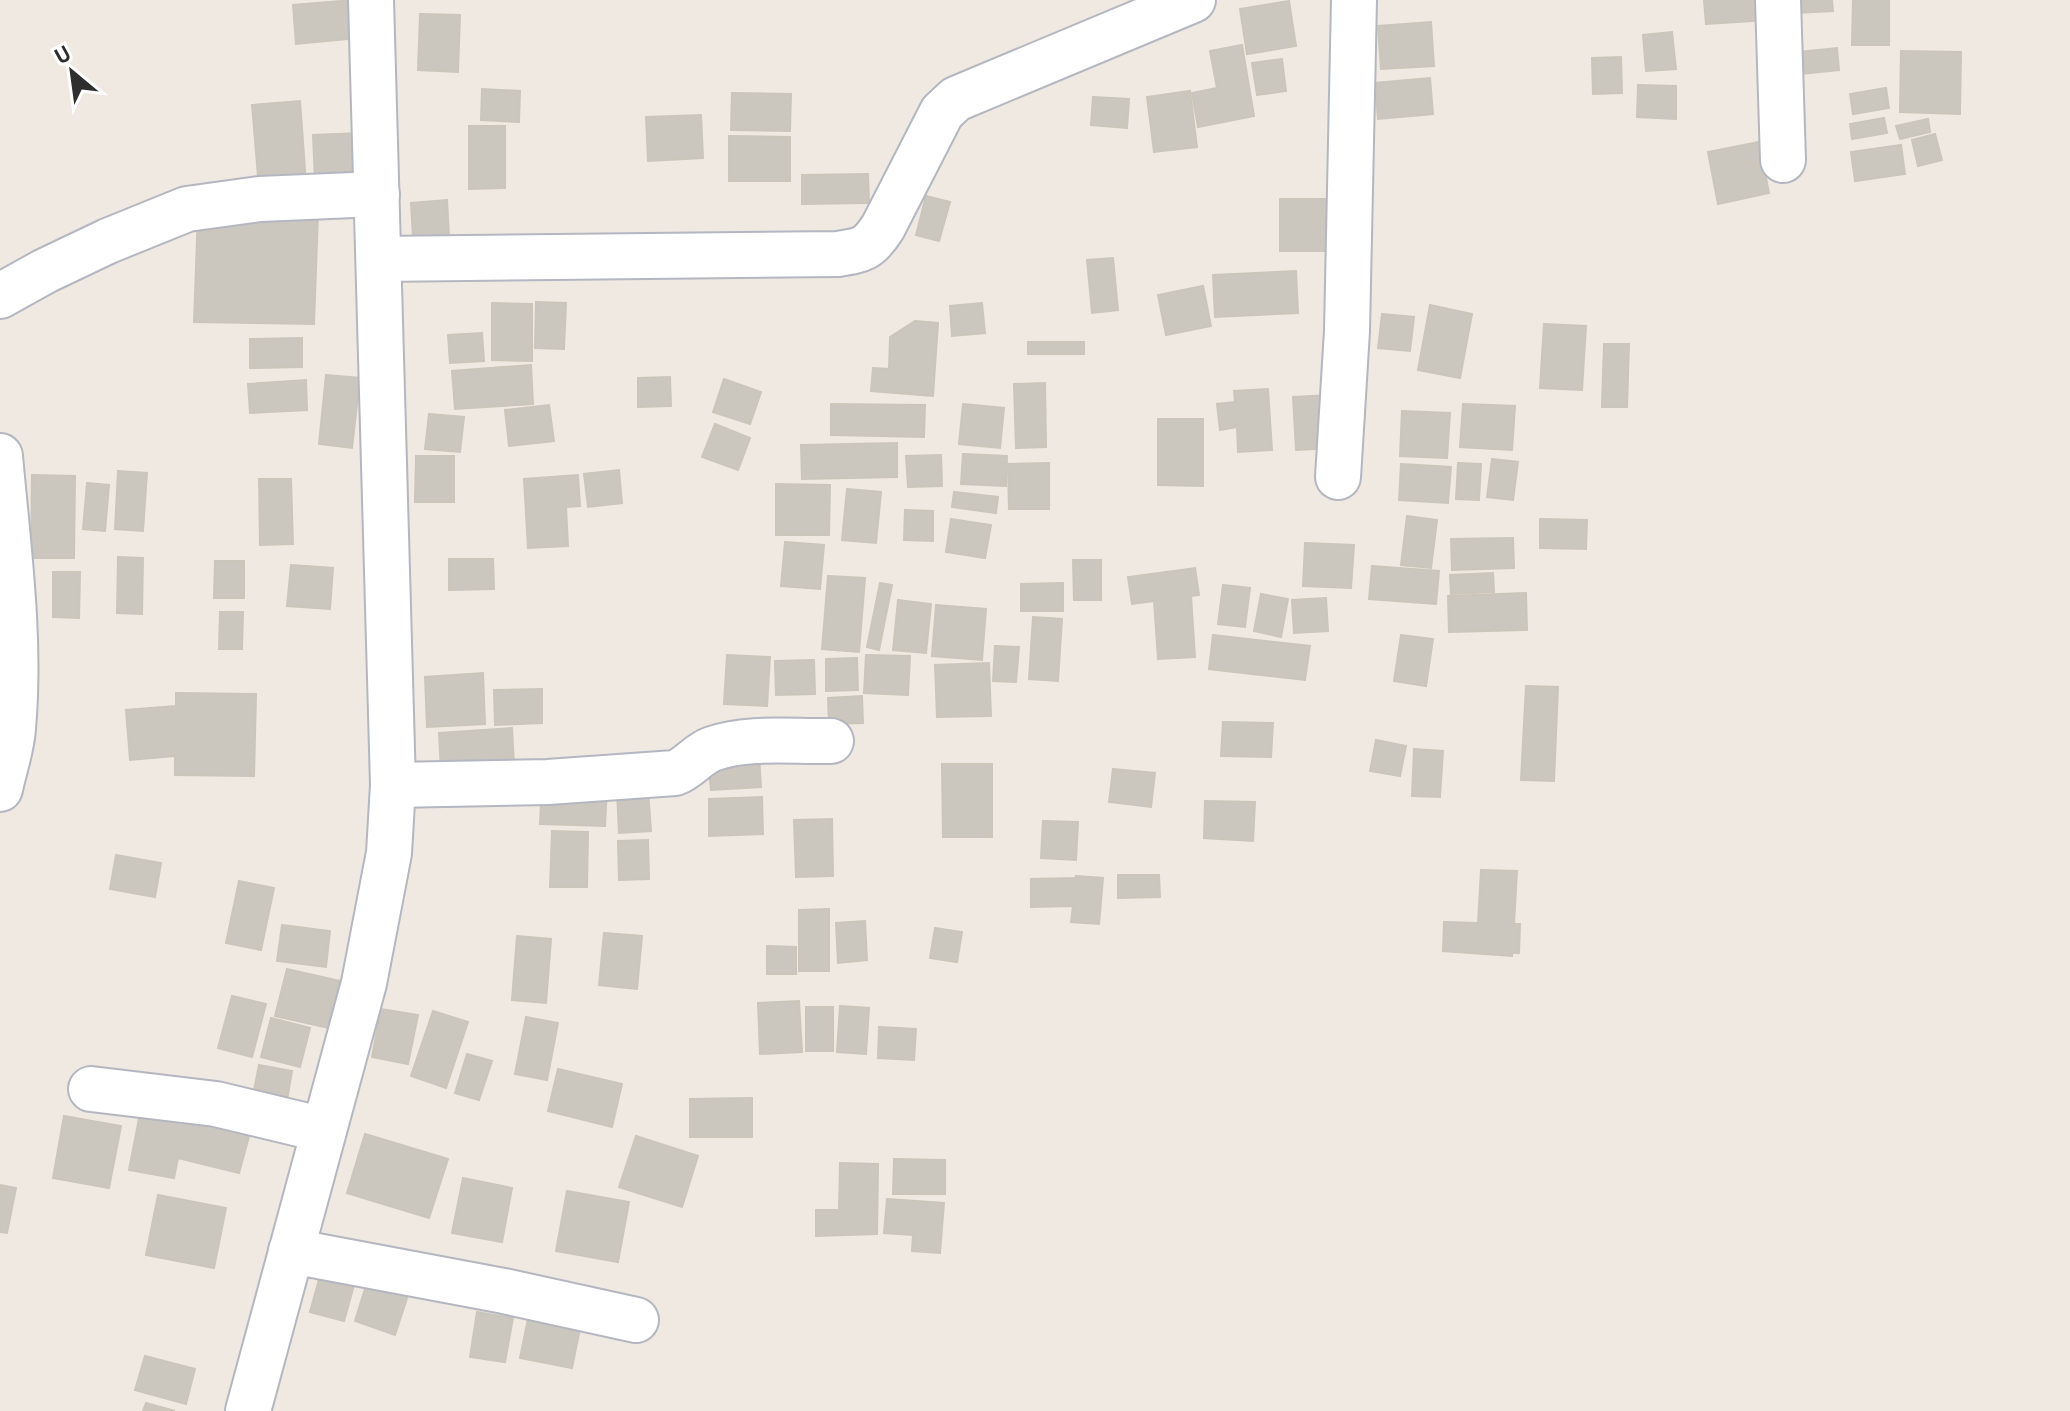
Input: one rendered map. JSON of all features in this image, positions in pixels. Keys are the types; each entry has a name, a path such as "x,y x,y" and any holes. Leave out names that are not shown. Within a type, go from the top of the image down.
{"street":[{"path":"248,1411 367,969 389,853 393,785 371,0"},
{"path":"379,259 838,254 860,250 872,244 883,227 942,112 956,99 976,88 1193,0"},
{"path":"1338,477 1347,331 1354,0"},
{"path":"1778,0 1783,160"},
{"path":"0,296 82,253 187,209 260,199 377,194"},
{"path":"0,456 15,665 13,731 0,789"},
{"path":"393,785 548,782 675,773 708,750 727,745 831,741"},
{"path":"91,1089 216,1104 324,1130"},
{"path":"291,1251 504,1291 636,1320"}],"building":[{"path":"354,0 357,38 296,44 293,5"},
{"path":"1704,0 1767,0 1768,20 1706,24"},
{"path":"1795,0 1832,0 1833,11 1797,13"},
{"path":"1853,0 1889,0 1889,45 1852,45"},
{"path":"1289,1 1296,46 1247,54 1240,9"},
{"path":"420,14 460,15 458,72 418,70"},
{"path":"1431,22 1434,66 1381,69 1378,26"},
{"path":"1672,32 1676,69 1646,71 1643,35"},
{"path":"1242,45 1254,116 1198,127 1192,93 1217,88 1210,51"},
{"path":"1837,48 1839,70 1791,75 1789,53"},
{"path":"1901,51 1961,52 1960,114 1900,112"},
{"path":"1621,57 1622,93 1593,94 1592,58"},
{"path":"1282,59 1286,91 1257,95 1252,63"},
{"path":"1430,78 1433,114 1378,119 1375,83"},
{"path":"1638,85 1676,86 1676,119 1637,117"},
{"path":"1886,88 1889,108 1853,114 1850,94"},
{"path":"482,89 520,91 519,122 481,120"},
{"path":"1190,91 1197,147 1154,152 1147,97"},
{"path":"732,93 791,94 790,131 731,130"},
{"path":"1093,97 1129,99 1127,128 1091,125"},
{"path":"300,101 306,183 259,188 252,105"},
{"path":"701,115 703,158 648,161 646,117"},
{"path":"1884,118 1887,133 1852,139 1850,124"},
{"path":"1928,119 1930,132 1900,139 1896,126"},
{"path":"469,126 505,126 505,188 469,189"},
{"path":"361,133 363,178 315,180 313,135"},
{"path":"1935,134 1942,160 1918,166 1912,140"},
{"path":"729,136 790,137 790,181 729,181"},
{"path":"1759,142 1769,193 1718,204 1708,152"},
{"path":"1901,145 1905,174 1855,181 1851,152"},
{"path":"868,174 869,203 802,204 802,175"},
{"path":"926,196 950,202 939,241 916,235"},
{"path":"1280,199 1331,199 1331,251 1280,251"},
{"path":"447,200 449,235 413,237 411,203"},
{"path":"198,212 318,214 314,324 194,322"},
{"path":"1113,258 1118,310 1092,313 1087,260"},
{"path":"1296,271 1298,313 1215,317 1213,275"},
{"path":"1203,286 1211,326 1166,335 1158,295"},
{"path":"536,302 566,303 564,349 535,348"},
{"path":"492,303 532,304 532,361 492,360"},
{"path":"982,303 985,333 952,336 950,306"},
{"path":"1430,305 1472,314 1460,378 1418,370"},
{"path":"1382,314 1414,317 1410,351 1378,348"},
{"path":"915,321 938,323 933,396 871,391 873,368 889,369 890,337"},
{"path":"1544,324 1586,326 1582,390 1540,388"},
{"path":"482,333 484,361 450,363 448,335"},
{"path":"302,338 302,367 250,368 250,339"},
{"path":"1028,342 1084,342 1084,354 1028,354"},
{"path":"1604,344 1629,344 1627,407 1602,407"},
{"path":"531,365 533,404 455,409 452,371"},
{"path":"326,375 360,378 352,448 319,444"},
{"path":"670,377 671,406 638,407 638,378"},
{"path":"724,379 761,392 750,424 713,412"},
{"path":"306,380 307,410 250,413 248,384"},
{"path":"1045,383 1046,447 1016,448 1014,384"},
{"path":"1268,389 1272,450 1238,452 1237,427 1220,430 1217,404 1235,402 1234,391"},
{"path":"1331,395 1334,448 1296,450 1293,397"},
{"path":"831,404 925,405 924,437 831,435"},
{"path":"963,404 1004,408 1000,448 959,444"},
{"path":"1463,404 1515,406 1512,450 1460,447"},
{"path":"549,405 554,441 509,446 505,410"},
{"path":"1402,411 1450,413 1447,458 1400,456"},
{"path":"429,414 464,417 460,452 425,449"},
{"path":"1158,419 1203,419 1203,486 1158,485"},
{"path":"715,424 750,438 738,470 702,457"},
{"path":"897,443 897,477 802,479 801,445"},
{"path":"963,454 1007,456 1006,486 961,484"},
{"path":"941,455 942,486 908,487 906,456"},
{"path":"416,456 454,456 454,502 415,502"},
{"path":"1492,459 1518,462 1513,500 1487,497"},
{"path":"1049,463 1049,509 1009,509 1008,464"},
{"path":"1458,463 1481,464 1479,500 1456,499"},
{"path":"1401,464 1451,467 1448,503 1399,500"},
{"path":"619,470 622,503 588,507 584,474"},
{"path":"118,471 147,473 143,531 115,529"},
{"path":"32,475 75,476 74,558 31,558"},
{"path":"578,475 580,506 566,507 568,546 528,548 524,479"},
{"path":"259,479 291,479 293,544 260,545"},
{"path":"87,483 109,485 105,531 83,529"},
{"path":"776,484 830,485 829,535 776,535"},
{"path":"847,489 881,492 876,543 842,540"},
{"path":"954,492 998,497 996,513 952,507"},
{"path":"905,510 933,511 933,541 904,540"},
{"path":"1407,516 1437,520 1431,568 1401,565"},
{"path":"951,519 991,525 985,558 946,552"},
{"path":"1540,519 1587,520 1586,549 1540,548"},
{"path":"1513,538 1514,568 1452,570 1451,539"},
{"path":"785,542 824,545 820,589 781,586"},
{"path":"1305,543 1354,545 1351,588 1303,586"},
{"path":"118,557 143,558 142,614 117,613"},
{"path":"449,559 493,559 494,589 449,590"},
{"path":"1073,560 1101,560 1101,600 1074,600"},
{"path":"215,561 244,561 244,598 214,598"},
{"path":"291,565 333,568 330,609 287,606"},
{"path":"1372,566 1439,571 1436,604 1369,599"},
{"path":"1195,568 1199,595 1191,596 1195,657 1158,659 1154,601 1132,604 1128,577"},
{"path":"53,572 80,572 79,618 53,617"},
{"path":"1493,573 1494,592 1451,594 1450,575"},
{"path":"828,576 865,578 859,652 822,649"},
{"path":"880,583 892,585 879,650 867,647"},
{"path":"1063,583 1063,611 1021,611 1021,584"},
{"path":"1223,585 1250,588 1245,627 1218,624"},
{"path":"1526,593 1527,630 1449,632 1448,596"},
{"path":"1261,594 1288,599 1281,637 1254,631"},
{"path":"1326,598 1328,631 1294,633 1292,600"},
{"path":"898,600 931,604 926,653 893,650"},
{"path":"936,605 986,609 982,660 932,656"},
{"path":"220,612 243,612 242,649 219,649"},
{"path":"1033,617 1062,619 1058,681 1029,679"},
{"path":"1213,635 1310,646 1305,680 1209,669"},
{"path":"1401,635 1433,639 1426,686 1394,681"},
{"path":"995,646 1019,647 1016,682 993,681"},
{"path":"727,655 770,657 767,706 724,704"},
{"path":"866,655 910,656 908,695 864,693"},
{"path":"857,658 858,690 826,691 826,659"},
{"path":"814,660 815,694 776,695 775,661"},
{"path":"989,663 991,716 937,717 935,665"},
{"path":"483,673 485,724 427,727 425,677"},
{"path":"1526,686 1558,687 1554,781 1521,780"},
{"path":"542,689 542,723 495,725 494,690"},
{"path":"176,693 256,694 254,776 175,775 175,756 130,760 126,710 176,706"},
{"path":"862,696 863,723 829,724 828,698"},
{"path":"1223,722 1273,723 1271,757 1221,756"},
{"path":"512,728 514,765 441,771 439,733"},
{"path":"1376,740 1406,746 1400,776 1370,771"},
{"path":"1414,749 1443,751 1440,797 1412,796"},
{"path":"759,755 761,787 711,790 708,759"},
{"path":"942,764 992,764 992,837 943,837"},
{"path":"1113,769 1155,773 1151,807 1109,802"},
{"path":"542,783 607,786 605,826 540,824"},
{"path":"648,789 651,831 619,833 617,791"},
{"path":"762,797 763,834 709,836 709,799"},
{"path":"1205,801 1255,802 1253,841 1204,838"},
{"path":"832,819 833,876 796,877 794,820"},
{"path":"1043,821 1078,822 1076,860 1041,858"},
{"path":"552,831 588,832 587,887 550,887"},
{"path":"648,840 649,879 619,880 618,841"},
{"path":"116,855 161,863 155,897 110,889"},
{"path":"1481,870 1517,871 1514,924 1520,924 1519,953 1512,953 1512,956 1443,951 1444,922 1478,923"},
{"path":"1118,875 1159,875 1160,897 1118,898"},
{"path":"1103,878 1099,924 1071,922 1073,906 1031,907 1031,879"},
{"path":"239,881 274,888 261,950 226,943"},
{"path":"829,909 829,971 799,971 799,910"},
{"path":"865,921 867,960 838,963 836,923"},
{"path":"282,925 330,931 326,967 277,961"},
{"path":"935,928 962,932 957,962 930,958"},
{"path":"604,933 642,936 637,989 599,985"},
{"path":"517,936 551,939 546,1003 512,1000"},
{"path":"767,946 796,947 796,974 767,974"},
{"path":"287,969 340,981 329,1028 275,1016"},
{"path":"232,996 266,1004 252,1057 218,1048"},
{"path":"799,1001 802,1052 760,1054 758,1003"},
{"path":"840,1006 869,1008 866,1054 837,1052"},
{"path":"806,1007 833,1007 833,1051 806,1051"},
{"path":"381,1009 418,1015 408,1064 372,1057"},
{"path":"433,1011 468,1022 446,1088 411,1076"},
{"path":"526,1017 558,1023 547,1080 515,1074"},
{"path":"271,1018 310,1028 300,1067 261,1057"},
{"path":"879,1027 916,1029 914,1060 878,1058"},
{"path":"467,1054 492,1061 479,1100 455,1093"},
{"path":"259,1065 292,1071 285,1112 251,1105"},
{"path":"558,1069 622,1084 612,1127 548,1111"},
{"path":"752,1098 752,1137 690,1137 690,1099"},
{"path":"141,1108 250,1133 239,1173 178,1158 174,1178 129,1170"},
{"path":"64,1116 121,1126 109,1188 53,1178"},
{"path":"365,1134 448,1159 429,1218 347,1193"},
{"path":"636,1136 698,1156 682,1207 619,1187"},
{"path":"894,1159 945,1160 945,1194 893,1194"},
{"path":"840,1163 878,1164 877,1234 816,1236 816,1210 839,1210"},
{"path":"463,1178 512,1188 502,1242 452,1233"},
{"path":"0,1185 16,1188 7,1233 0,1232"},
{"path":"567,1191 629,1202 618,1262 556,1251"},
{"path":"158,1195 226,1208 214,1268 146,1255"},
{"path":"887,1199 944,1203 940,1253 912,1251 913,1235 884,1233"},
{"path":"324,1261 358,1271 344,1321 310,1312"},
{"path":"369,1276 410,1289 395,1335 355,1321"},
{"path":"530,1309 582,1319 572,1368 520,1358"},
{"path":"477,1312 513,1318 505,1362 470,1357"},
{"path":"145,1356 195,1369 186,1404 135,1390"},
{"path":"146,1403 175,1411 143,1411"}]}
